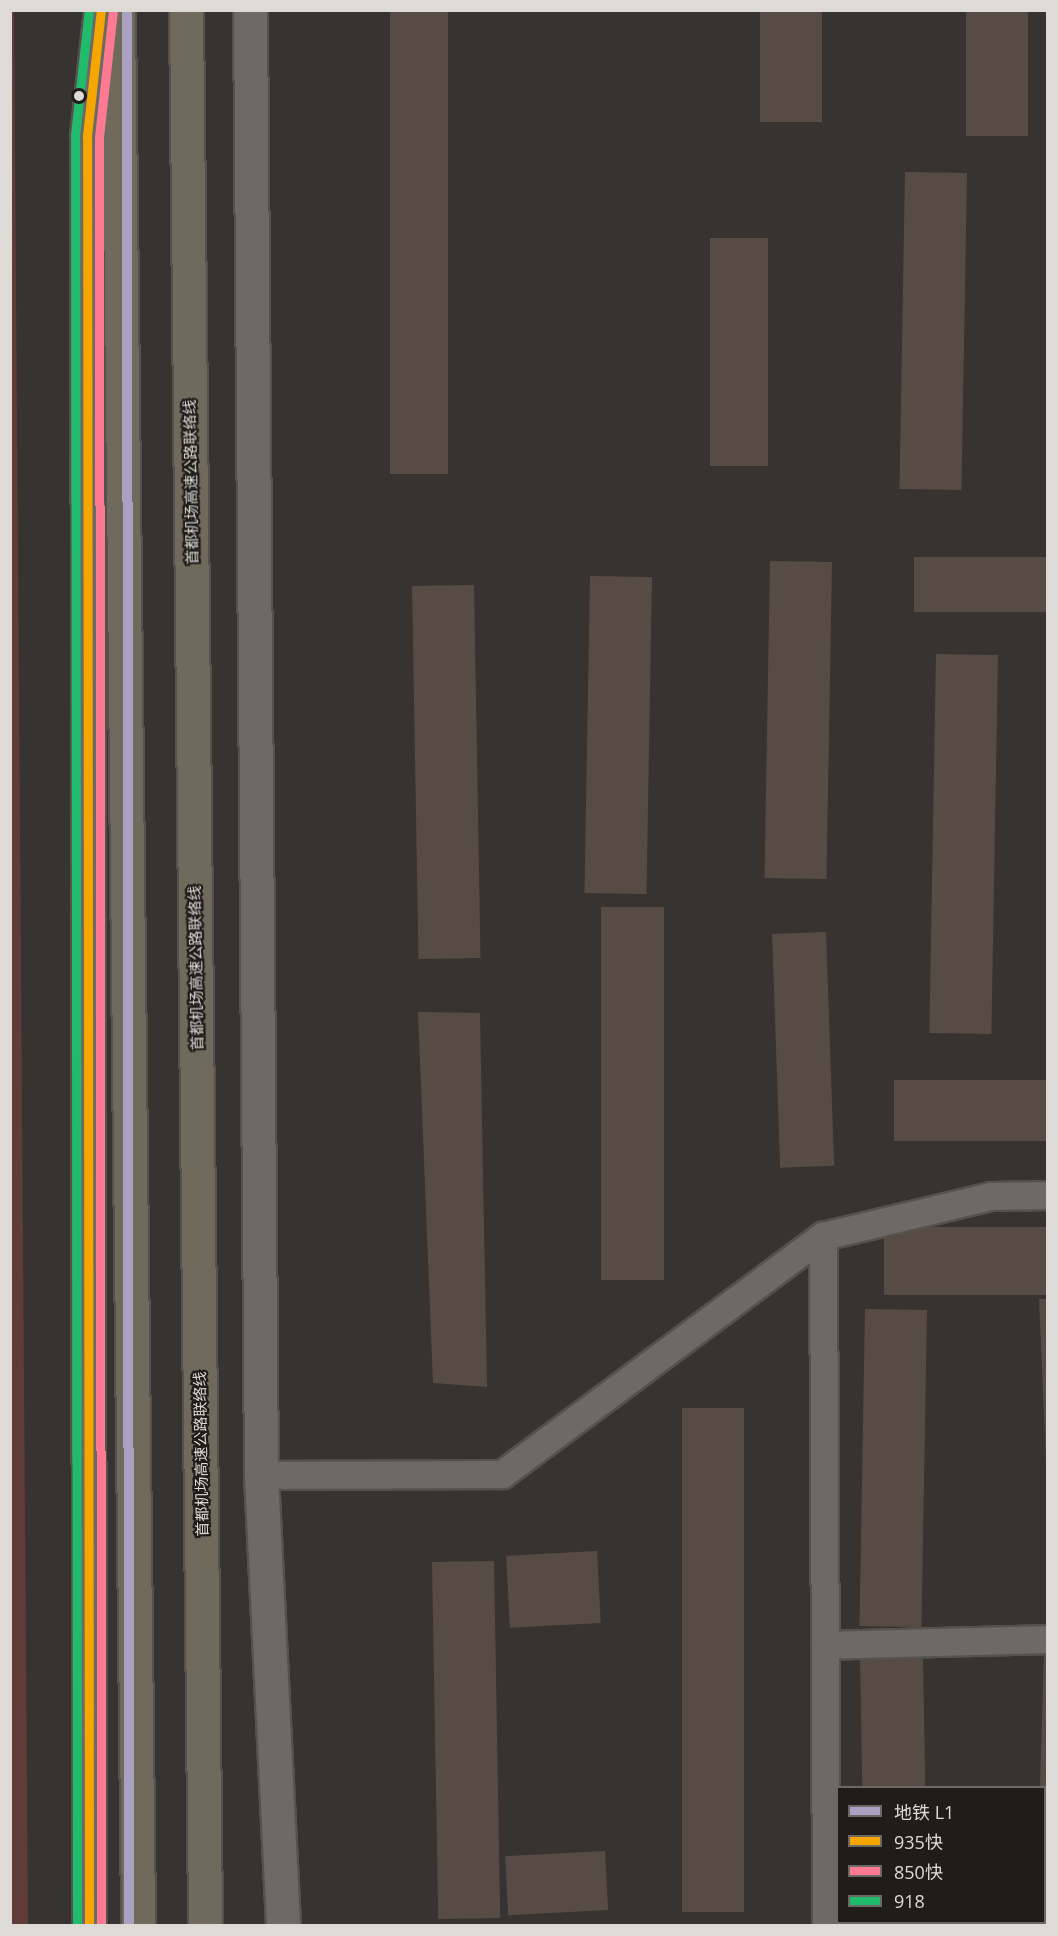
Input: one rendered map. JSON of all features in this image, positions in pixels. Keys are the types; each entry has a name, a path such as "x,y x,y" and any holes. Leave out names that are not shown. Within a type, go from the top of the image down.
{"highway":[{"path":"118,10 131,1052 138,1926"},
{"name":"首都机场高速公路联络线","path":"186,10 205,1926"}],"main road":[{"path":"89,1926 87,136 101,10"},
{"path":"249,10 261,1475 283,1926"}],"street":[{"path":"261,1475 502,1474 823,1236 990,1196 1047,1195"},
{"path":"823,1236 826,1926"},
{"path":"825,1645 1047,1639"}],"shaded area":[{"path":"10,11 14,11 28,1926 10,1925"}],"building":[{"path":"390,10 448,10 448,474 390,474"},
{"path":"760,10 822,10 822,122 760,122"},
{"path":"966,10 1028,10 1028,136 966,136"},
{"path":"905,172 967,173 961,490 899,489"},
{"path":"710,238 768,238 768,466 710,466"},
{"path":"914,557 1048,557 1048,612 914,612"},
{"path":"770,561 832,562 826,879 764,878"},
{"path":"590,576 652,577 646,894 584,893"},
{"path":"474,585 481,958 419,959 412,586"},
{"path":"936,654 998,655 991,1034 929,1033"},
{"path":"601,907 664,907 664,1280 601,1280"},
{"path":"826,932 834,1166 780,1168 772,934"},
{"path":"418,1012 480,1013 487,1387 433,1383"},
{"path":"894,1080 1048,1080 1048,1141 894,1141"},
{"path":"884,1227 1048,1227 1048,1295 884,1295"},
{"path":"1039,1299 1048,1299 1048,1460 1046,1460"},
{"path":"865,1309 927,1310 921,1627 859,1626"},
{"path":"682,1408 744,1408 744,1912 682,1912"},
{"path":"597,1551 601,1623 510,1628 506,1556"},
{"path":"494,1561 500,1918 438,1919 432,1562"},
{"path":"1044,1650 1048,1650 1048,1926 1036,1926 1036,1924 1046,1924 1046,1786 1040,1786"},
{"path":"923,1657 925,1786 862,1786 860,1658"},
{"path":"605,1851 608,1910 508,1915 505,1856"},
{"path":"865,1924 928,1924 928,1926 865,1926"}],"metro line":[{"name":"L1","path":"127,10 129,1926"}],"transit line":[{"name":"918","path":"77,1926 75,136 89,10"},
{"name":"935快","path":"89,1926 87,136 101,10"},
{"name":"850快","path":"101,1926 99,137 113,11"}]}
